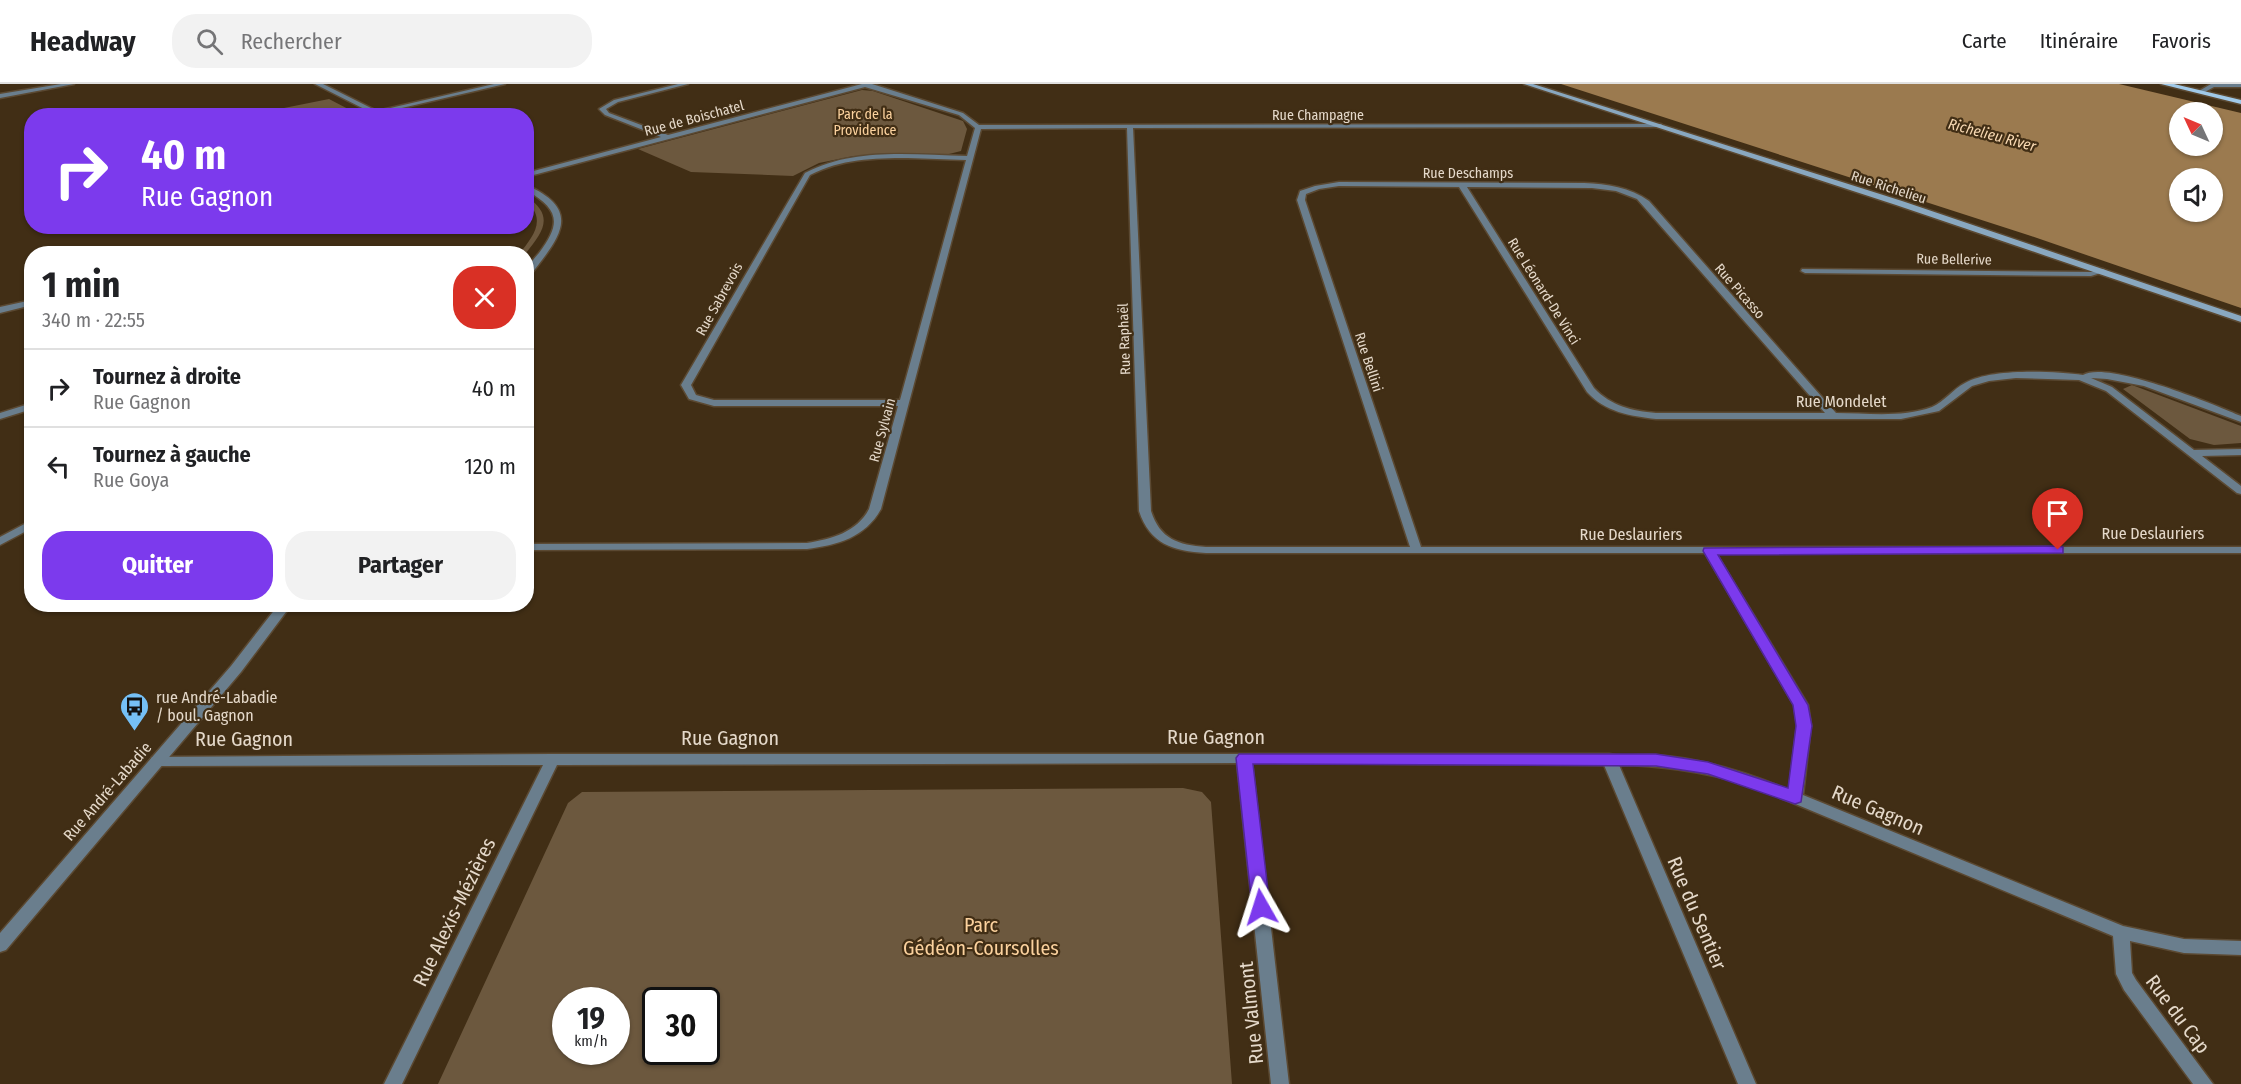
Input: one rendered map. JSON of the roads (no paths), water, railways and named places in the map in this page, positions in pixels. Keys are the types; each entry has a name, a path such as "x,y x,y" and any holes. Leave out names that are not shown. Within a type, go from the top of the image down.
{"main road":[{"name":"Rue Richelieu","path":"1527,84 2103,271 2241,319"},
{"path":"2169,84 2241,102"}],"street":[{"path":"0,96 71,84"},
{"path":"318,84 368,108"},
{"path":"394,108 502,84"},
{"path":"667,138 607,114 602,109 616,101 685,84"},
{"path":"867,84 961,114 978,127"},
{"name":"Rue de Boischatel","path":"534,173 867,84"},
{"path":"2201,92 2213,86 2241,85"},
{"name":"Rue Champagne","path":"978,127 1659,125"},
{"name":"Rue Sylvain","path":"534,547 798,546 836,540 859,529 873,514 978,127"},
{"name":"Rue Raphaël","path":"1130,127 1144,511 1151,529 1166,541"},
{"name":"Rue Sabrevois","path":"904,403 714,403 693,397 686,385 807,174 823,165 854,159 969,158"},
{"name":"Rue Deschamps","path":"1313,188 1339,184 1591,185 1623,190"},
{"name":"Rue Léonard-De Vinci","path":"1462,185 1586,384 1595,396 1610,406"},
{"name":"Rue Bellini","path":"1313,188 1303,193 1301,200 1417,551"},
{"name":"Rue Picasso","path":"1623,190 1646,203 1833,416"},
{"path":"534,191 547,198 556,207 559,215 556,233 534,261"},
{"name":"Rue Bellerive","path":"1805,271 2091,274 2103,271"},
{"path":"0,310 24,304"},
{"name":"Rue Mondelet","path":"1610,406 1632,413 1656,416 1833,416 1921,413 1942,406 1969,384 1981,379 2006,375 2063,375 2106,376 2135,380 2241,419"},
{"name":"Rue Mondelet","path":"2063,375 2088,379 2105,386 2241,491"},
{"path":"0,416 24,408"},
{"path":"2193,453 2241,452"},
{"path":"0,542 24,528"},
{"name":"Rue Deslauriers","path":"1166,541 1197,550 2241,550"},
{"path":"1709,551 1801,705 1804,726 1795,798"},
{"name":"Rue André-Labadie","path":"0,945 236,669 280,612"},
{"name":"Rue Gagnon","path":"157,761 1245,758 1656,760 1708,768 1751,780 2121,932 2184,946 2241,948"},
{"name":"Rue Valmont","path":"1245,758 1280,1084"},
{"name":"Rue Alexis-Mézières","path":"393,1084 553,759"},
{"name":"Rue du Sentier","path":"1610,759 1747,1084"},
{"name":"Rue du Cap","path":"2121,932 2124,974 2204,1084"}],"water":[{"name":"Richelieu River","path":"1561,84 2119,84 2195,102 2169,102 2169,156 2223,156 2223,109 2241,113 2241,308 2028,235"}],"place":[{"name":"rue André-Labadie / boul. Gagnon","path":"135,732"}],"park label":[{"name":"Parc de la Providence","path":"865,122"},
{"name":"Parc Gédéon-Coursolles","path":"981,936"}]}
